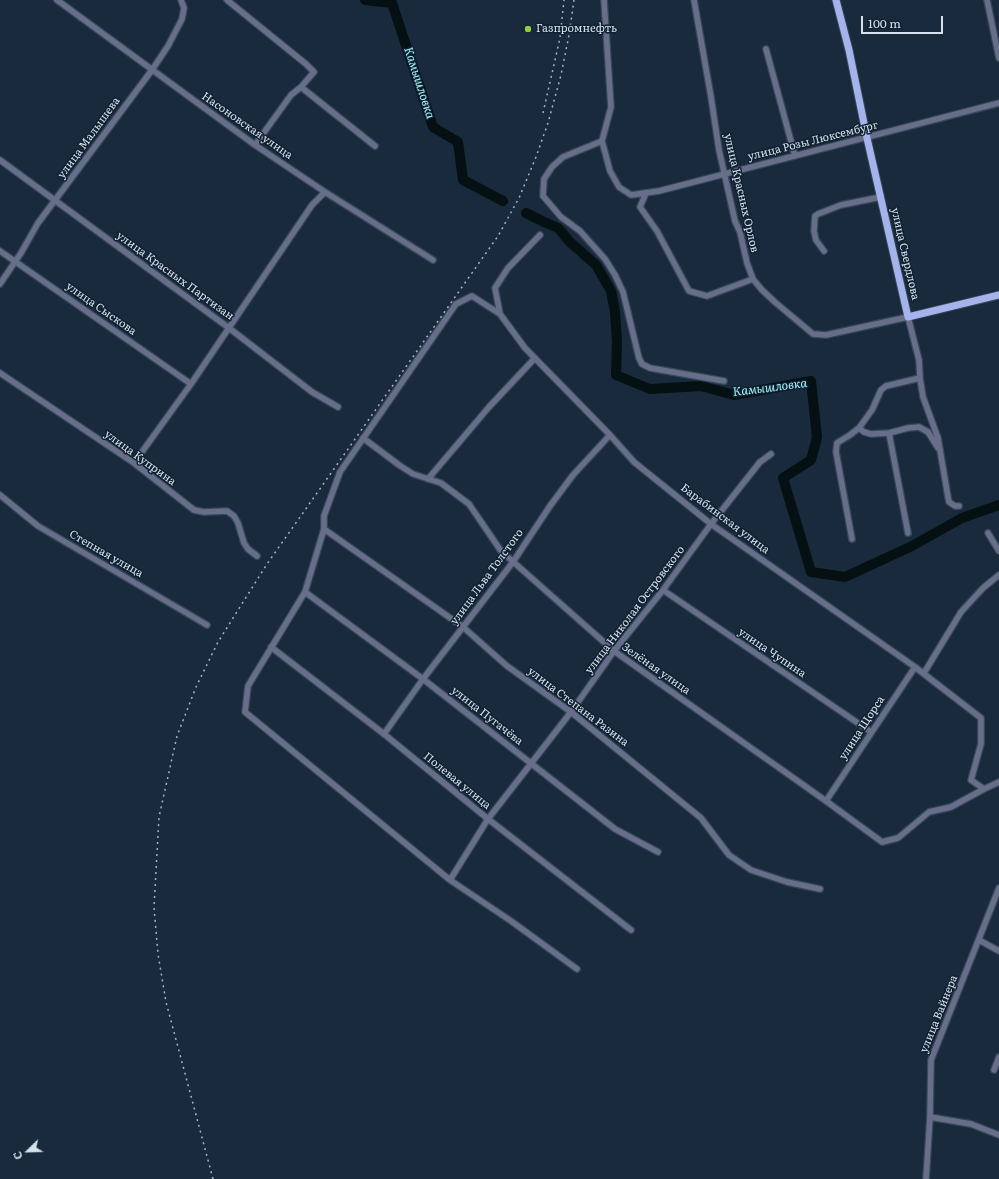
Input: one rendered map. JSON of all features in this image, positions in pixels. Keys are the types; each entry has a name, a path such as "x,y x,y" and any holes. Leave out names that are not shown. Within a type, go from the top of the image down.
{"main road":[{"name":"улица Свердлова","path":"836,0 849,50 880,197 908,317"},
{"path":"908,317 999,296"}],"street":[{"name":"Насоновская улица","path":"56,0 255,146 433,260"},
{"name":"улица Малышева","path":"0,284 38,223 56,201 168,46 182,19 184,8 181,0"},
{"path":"228,0 314,72 301,87 291,95 255,146"},
{"path":"604,0 611,107 602,141 563,156 544,178 543,196 561,217 580,231 605,259 615,275 623,292 639,358 642,364 650,368 724,381"},
{"name":"улица Красных Орлов","path":"694,0 712,97 718,144 735,221 740,232 747,263 753,279 762,290 813,334 819,335 908,317"},
{"path":"987,0 999,58"},
{"path":"766,48 795,156"},
{"path":"301,87 375,146"},
{"name":"улица Розы Люксембург","path":"602,141 610,171 619,187 631,195 659,192 999,103"},
{"name":"улица Красных Партизан","path":"0,160 229,328 312,392 338,407"},
{"path":"134,463 191,384 312,205 325,192"},
{"path":"646,193 640,207 657,231 689,291 707,296 753,279"},
{"path":"824,251 816,240 814,230 815,216 841,205 880,197"},
{"name":"Барабинская улица","path":"540,235 508,268 495,288 500,314 525,348 610,435 634,462 711,524 915,666 981,718 980,744 972,780 984,789"},
{"name":"улица Сыскова","path":"0,251 191,384"},
{"path":"500,314 472,296 456,304 340,472 324,516 324,529 305,592 248,686 245,712 450,880 577,969"},
{"name":"улица Свердлова","path":"908,317 918,360 924,397 934,427 949,502 955,506 959,506"},
{"path":"428,479 489,407 535,358"},
{"name":"улица Куприна","path":"0,373 134,463 194,510 204,512 227,512 234,516 238,523 244,543 248,549 257,556"},
{"path":"852,539 836,452 837,443 859,428 872,410 881,390 886,386 920,378"},
{"path":"859,428 864,432 871,434 888,433 919,427 928,432 939,450"},
{"path":"888,433 908,534"},
{"name":"улица Льва Толстого","path":"384,734 423,679 513,562 550,506 573,475 610,435"},
{"name":"Зелёная улица","path":"363,438 413,474 440,483 468,504 500,551 614,651 882,842 898,838 928,812 951,807 984,789"},
{"name":"улица Николая Островского","path":"450,880 488,819 571,712 614,651 663,590 711,524 760,462 771,454"},
{"name":"Степная улица","path":"0,495 38,526 207,625"},
{"name":"улица Степана Разина","path":"324,529 463,627 507,666 571,712 702,818 729,856 751,870 788,882 820,889"},
{"path":"988,533 999,550"},
{"path":"924,673 961,612 983,588 999,575"},
{"name":"улица Чупина","path":"663,590 871,732"},
{"name":"улица Пугачёва","path":"305,592 423,679 615,829 658,852"},
{"name":"Полевая улица","path":"271,647 384,734 488,819 631,930"},
{"name":"улица Щорса","path":"826,801 915,666"},
{"path":"984,789 999,782"},
{"name":"улица Вайнера","path":"926,1179 930,1117 931,1060 999,888"},
{"path":"979,940 999,951"},
{"path":"994,1070 999,1057"},
{"path":"930,1117 971,1124 999,1135"}],"waterway":[{"name":"Камышловка","path":"365,0 392,3 433,127 458,142 463,180 503,201"},
{"name":"Камышловка","path":"526,213 558,228 570,242 596,265 611,291 615,312 617,342 616,375 650,389 701,386 734,395 811,381 817,437 811,460 783,478 811,572 845,577 912,546 962,518 999,505"}],"railway":[{"path":"543,113 560,38 564,0"},
{"path":"213,1179 166,1002 158,954 154,907 159,817 177,736 196,687 218,642 267,564 498,236 519,198 548,123 561,75 574,0"}],"place":[{"name":"Газпромнефть","path":"528,29"}]}
